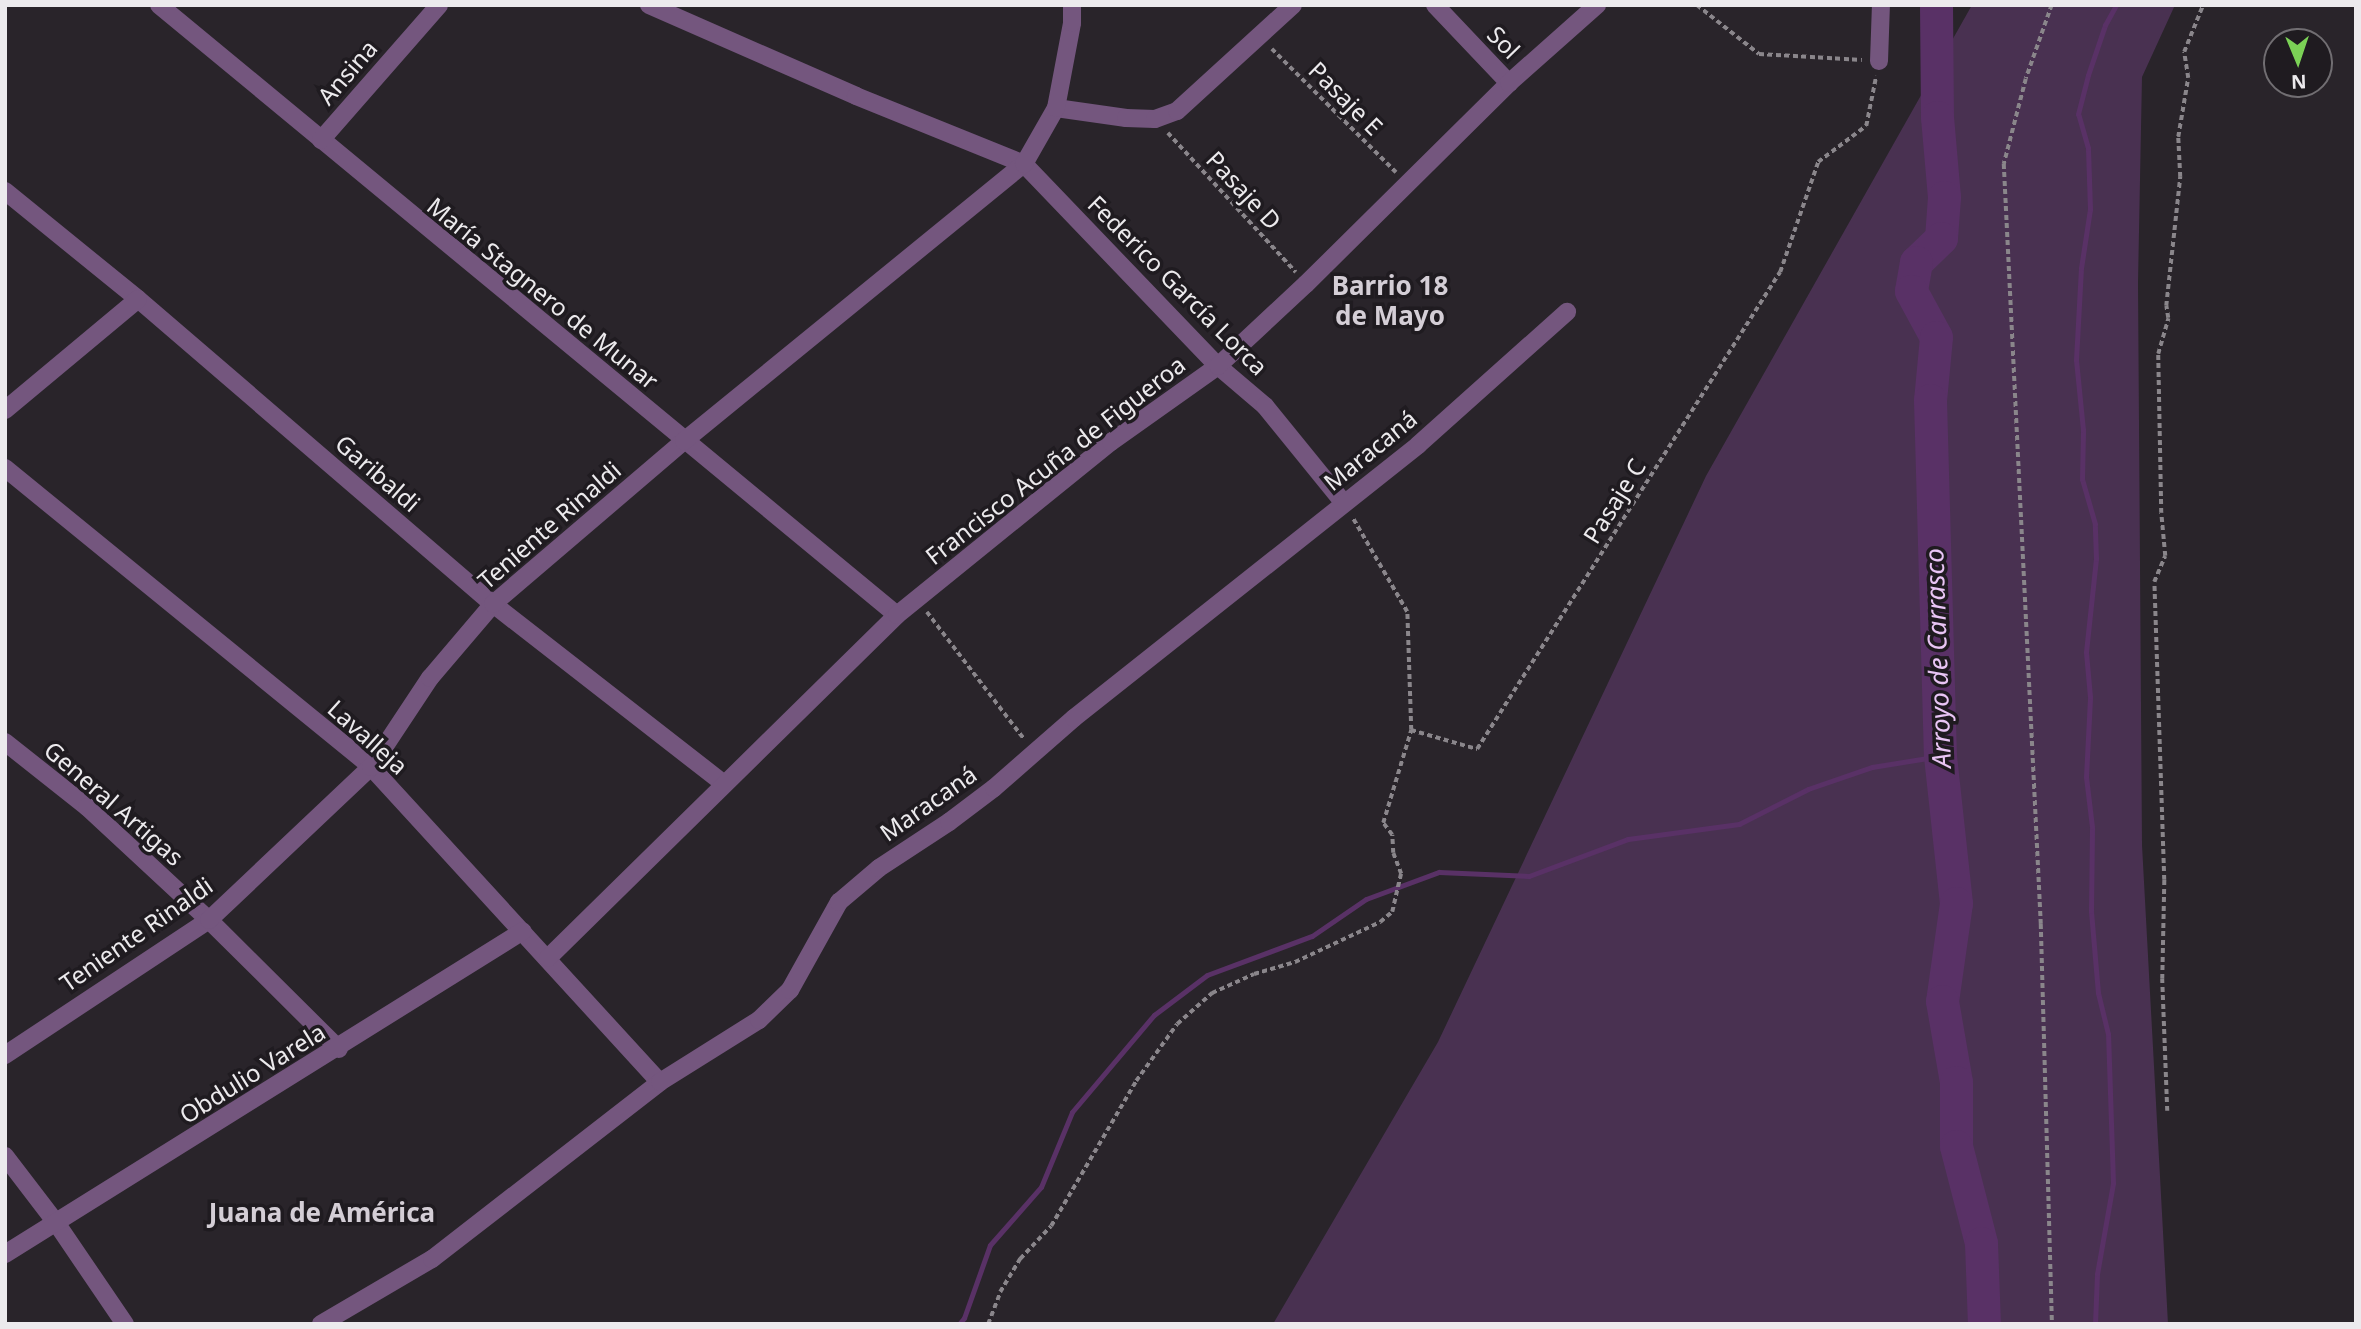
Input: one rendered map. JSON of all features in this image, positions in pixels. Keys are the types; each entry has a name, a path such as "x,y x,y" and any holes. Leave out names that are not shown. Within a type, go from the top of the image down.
{"street":[{"name":"María Stagnero de Munar","path":"159,5 897,615"},
{"name":"Ansina","path":"321,140 439,5"},
{"name":"Federico García Lorca","path":"649,5 856,96 1024,164 1218,366 1265,406 1343,502"},
{"name":"Teniente Rinaldi","path":"5,1055 209,920 370,767 430,678 493,604 684,441 1024,164 1056,108 1072,23 1072,5"},
{"path":"1056,108 1126,118 1155,119 1177,111 1293,5"},
{"name":"Sol","path":"1435,5 1509,83"},
{"name":"Francisco Acuña de Figueroa","path":"548,958 897,615 1111,442 1218,366 1306,284 1509,83 1597,5"},
{"path":"1879,61 1881,5"},
{"name":"Garibaldi","path":"5,191 138,299 493,604 724,784"},
{"path":"5,411 138,299"},
{"name":"Maracaná","path":"321,1324 432,1259 660,1082 759,1020 790,990 839,902 879,868 960,814 1343,502 1418,445 1567,312"},
{"name":"Lavalleja","path":"5,468 370,767 660,1082"},
{"name":"General Artigas","path":"5,742 87,807 209,920 339,1049"},
{"name":"Obdulio Varela","path":"5,1254 339,1049 523,931"},
{"path":"5,1156 57,1224 125,1324"}],"path":[{"path":"1697,5 1759,54 1879,61"},
{"path":"2052,5 2026,79 2004,164 2041,924 2052,1324"},
{"path":"2167,1111 2162,979 2164,880 2154,582 2165,556 2161,513 2158,354 2168,318 2166,306 2180,177 2178,137 2188,78 2184,52 2203,5"},
{"name":"Pasaje E","path":"1261,37 1407,184"},
{"name":"Pasaje C","path":"1410,730 1478,749 1780,272 1818,162 1866,126 1879,61"},
{"name":"Pasaje D","path":"1155,119 1306,284"},
{"path":"988,1324 1000,1292 1020,1259 1051,1226 1136,1081 1177,1024 1212,993 1254,974 1295,962 1380,922 1392,912 1401,874 1393,853 1392,835 1383,823 1410,730 1408,612 1343,502"},
{"path":"917,599 1034,752"}],"shaded area":[{"path":"1972,5 2175,5 2142,77 2138,283 2142,845 2168,1324 1273,1324 1438,1042 1706,476"}],"waterway":[{"name":"Arroyo de Carrasco","path":"1936,5 1937,117 1944,197 1941,238 1916,262 1911,291 1936,337 1930,400 1940,756 1956,903 1942,1001 1956,1082 1956,1146 1981,1243 1984,1324"},
{"path":"2095,1324 2097,1274 2113,1183 2108,1034 2098,993 2091,911 2092,827 2086,777 2090,697 2086,652 2096,559 2095,524 2082,479 2083,430 2076,360 2081,268 2090,209 2088,148 2078,114 2105,25 2116,5"},
{"path":"959,1324 964,1318 990,1245 1041,1187 1072,1112 1154,1015 1207,975 1312,936 1366,899 1439,872 1529,876 1628,839 1739,824 1808,789 1872,767 1940,756"}],"district":[{"name":"Barrio 18 de Mayo","path":"1390,301"},
{"name":"Juana de América","path":"322,1213"}]}
